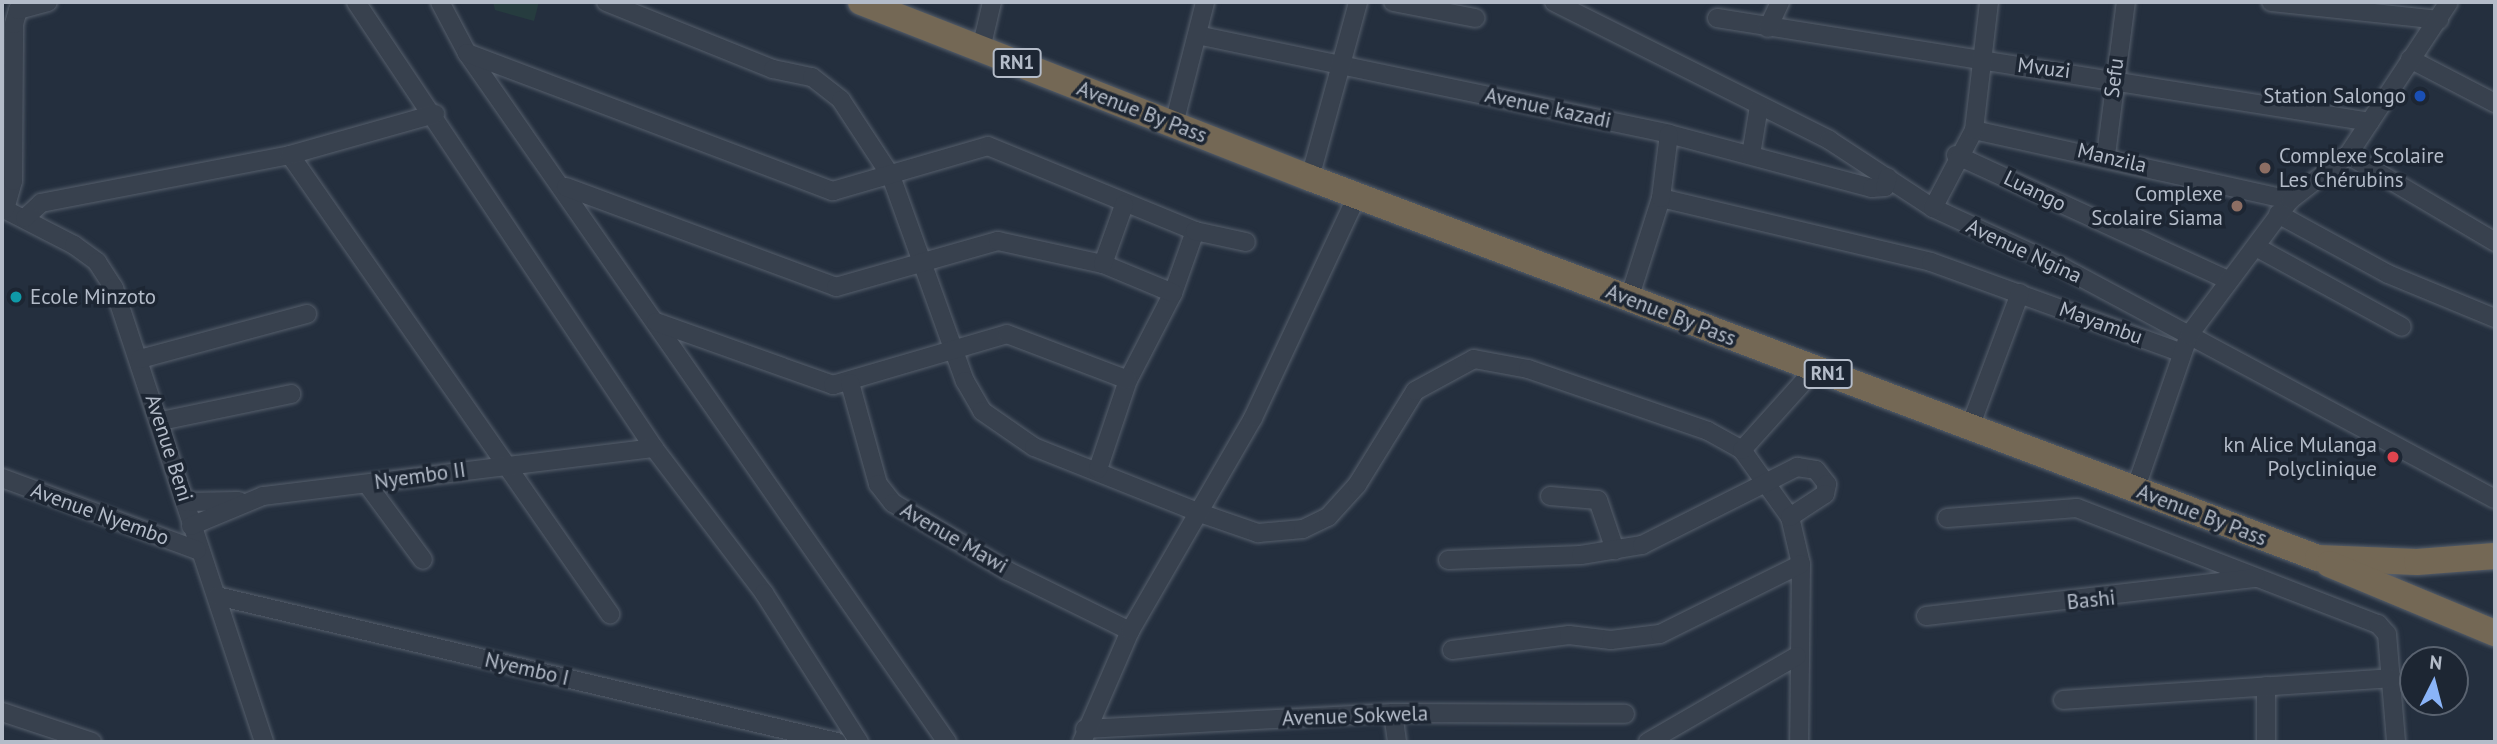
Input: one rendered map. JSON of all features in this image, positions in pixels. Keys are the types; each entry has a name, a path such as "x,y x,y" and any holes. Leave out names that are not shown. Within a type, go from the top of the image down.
{"highway":[{"name":"Avenue By Pass","path":"861,2 1357,196 2318,558 2417,562 2495,556"},
{"path":"2318,558 2495,633"}],"street":[{"path":"356,2 435,114 654,448 764,593 859,742"},
{"path":"440,2 467,53 566,187 656,322 947,742"},
{"path":"606,2 773,69 811,77 861,124 891,176 954,349 982,411 1003,429 1197,512 1258,533 1303,529 1328,517 1357,485 1415,391 1474,359 1551,376 1708,431 1742,450 1790,517 1801,564 1797,656 1799,742"},
{"path":"981,49 992,2"},
{"path":"1174,124 1205,2"},
{"path":"1310,178 1358,2"},
{"path":"1392,2 1475,18"},
{"name":"Avenue Ngina","path":"1554,2 1759,106 1888,177 1933,208 2189,335 2495,499"},
{"path":"1768,28 1780,2"},
{"path":"1933,208 1956,155 1974,130 1985,60 1989,2"},
{"name":"Sefu","path":"2106,155 2113,76 2126,2"},
{"path":"2271,2 2439,20"},
{"path":"2135,490 2189,335 2284,207 2348,155 2449,2"},
{"path":"3,209 13,181 14,24 18,10 32,3"},
{"name":"Mvuzi","path":"1717,18 1985,60 2113,76 2151,90 2370,122"},
{"name":"Avenue kazadi","path":"1197,35 1669,134 1872,188 1885,187 1888,177"},
{"path":"467,53 813,185 851,190 988,146 1124,205 1195,230 1246,242"},
{"path":"2410,60 2495,103"},
{"path":"1751,155 1759,106"},
{"path":"25,218 41,203 64,197 290,155 435,114"},
{"name":"Manzila","path":"1974,130 2106,155 2284,207 2388,274 2495,318"},
{"path":"1629,299 1661,198 1669,134"},
{"path":"290,155 610,614"},
{"name":"Luango","path":"1956,155 2228,280"},
{"path":"2348,155 2495,242"},
{"path":"566,187 836,287 923,258 998,241 1103,264 1173,293"},
{"path":"1084,736 1130,631 1253,418 1357,196"},
{"name":"Mayambu","path":"1661,198 1931,262 2182,353"},
{"path":"1103,264 1124,205"},
{"name":"Avenue Beni","path":"3,209 74,245 107,274 162,421 187,502 197,550 217,596 268,741"},
{"path":"1098,469 1128,380 1173,293 1195,230"},
{"path":"2256,247 2402,327"},
{"path":"1970,427 2020,293"},
{"path":"141,359 307,314"},
{"path":"656,322 810,380 850,383 954,349 1017,336 1128,380"},
{"path":"1742,450 1815,369"},
{"name":"Avenue Mawi","path":"850,383 878,484 893,503 1008,571 1130,631"},
{"path":"162,421 291,394"},
{"name":"Nyembo II","path":"191,526 239,501 505,463 654,448"},
{"path":"1448,560 1615,551 1666,535 1797,467 1823,475 1821,500 1790,517"},
{"name":"Avenue Nyembo","path":"2,478 197,550"},
{"path":"367,484 423,560"},
{"path":"1550,496 1598,500 1615,551"},
{"path":"187,502 239,501"},
{"name":"Bashi","path":"1947,518 2077,508 2378,624 2387,634 2392,678"},
{"path":"1452,650 1569,635 1611,640 1660,634 1801,564"},
{"name":"Bashi","path":"1926,617 2256,578"},
{"name":"Nyembo I","path":"217,596 837,742"},
{"path":"1648,742 1797,656"},
{"path":"2063,700 2392,678 2396,742"},
{"path":"2266,686 2266,742"},
{"path":"2,712 92,742"},
{"path":"1393,713 1397,742"},
{"name":"Avenue Sokwela","path":"1084,736 1393,713 1625,714"}],"green space":[{"path":"493,2 539,2 534,21 495,10"}],"place":[{"name":"Station Salongo","path":"2420,96"},
{"name":"Complexe Scolaire Les Chérubins","path":"2265,168"},
{"name":"Complexe Scolaire Siama","path":"2237,206"},
{"name":"Ecole Minzoto","path":"16,297"},
{"name":"kn Alice Mulanga Polyclinique","path":"2393,457"}]}
